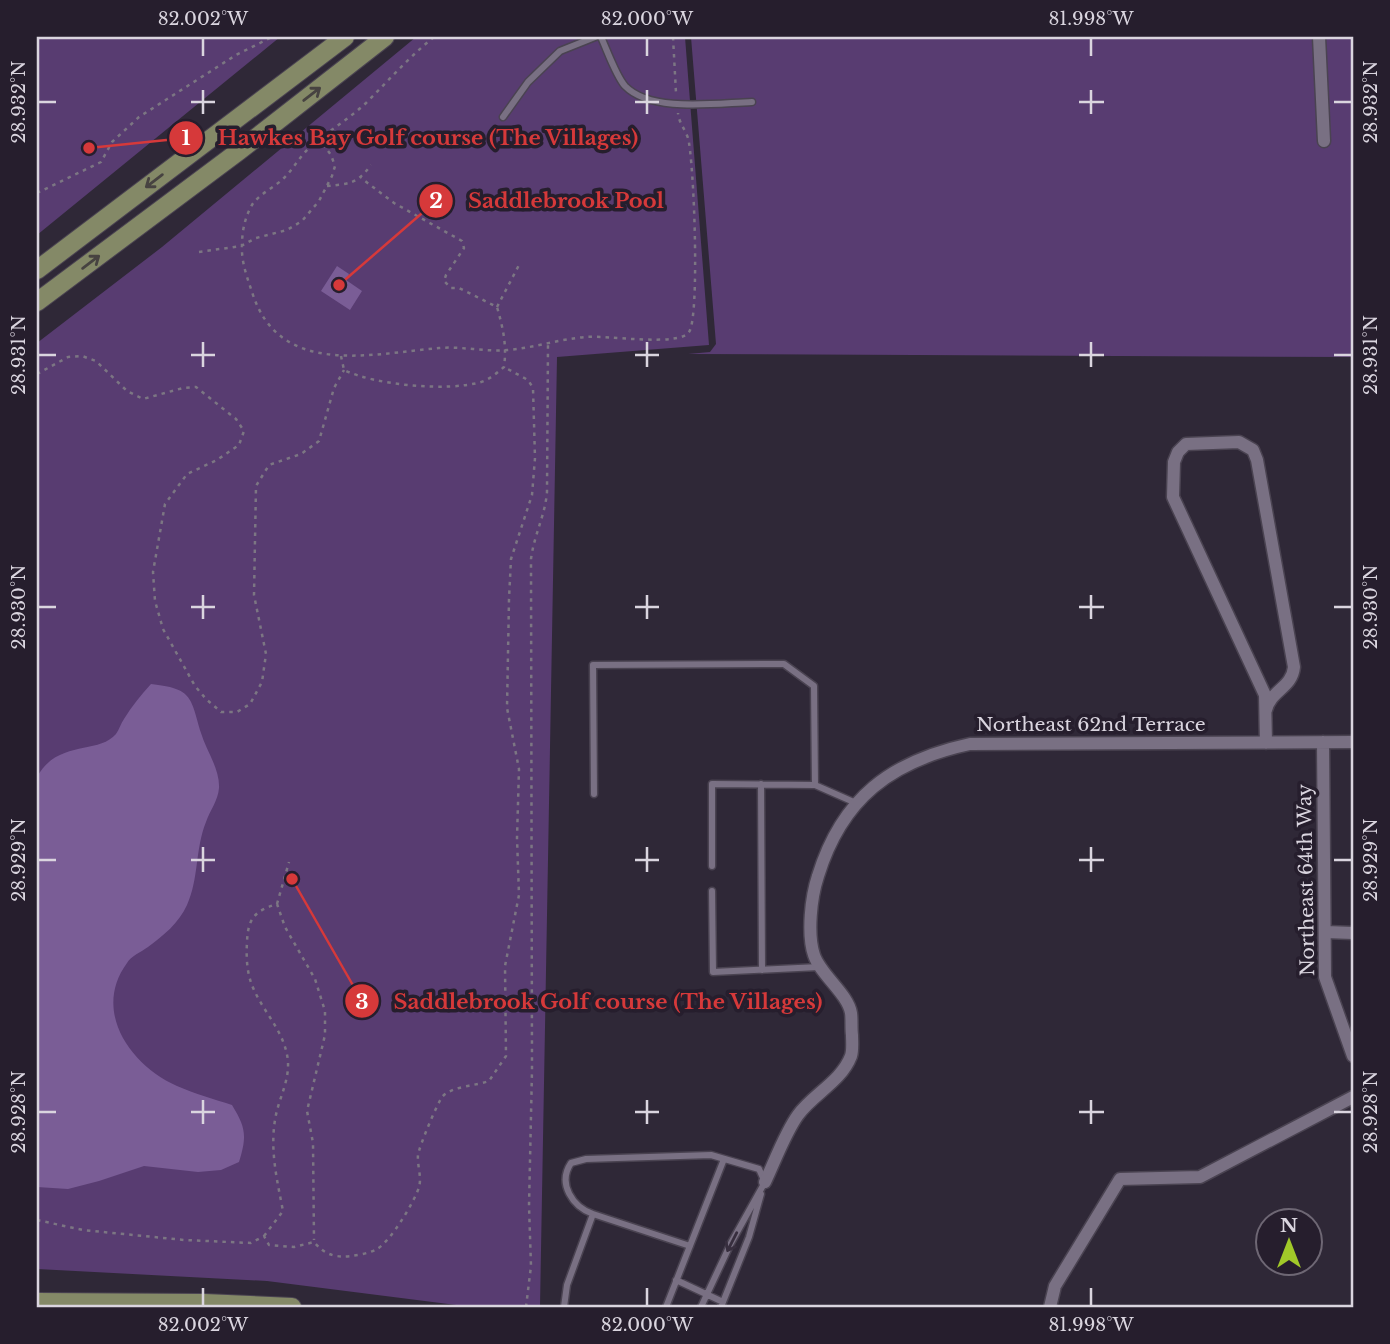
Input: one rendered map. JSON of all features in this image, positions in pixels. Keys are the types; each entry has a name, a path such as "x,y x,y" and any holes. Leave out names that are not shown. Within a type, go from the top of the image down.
{"main road":[{"path":"37,270 345,37"},
{"path":"37,303 385,37"},
{"path":"37,1302 204,1303 292,1307"}],"street":[{"path":"1319,37 1324,141"},
{"path":"1266,710 1273,696 1291,681 1294,667 1257,460 1253,450 1239,442 1186,444 1178,452 1174,462 1175,503 1265,695 1266,743"},
{"name":"Northeast 64th Way","path":"1323,742 1325,977 1353,1056"},
{"name":"Northeast 62nd Terrace","path":"765,1182 798,1114 830,1086 852,1055 851,1011 814,956 811,912 814,889 824,856 835,833 856,803 891,773 912,761 945,749 970,744 1353,742"},
{"path":"1326,932 1353,933"},
{"path":"1051,1307 1055,1286 1120,1179 1200,1177 1353,1097"}],"lane":[{"path":"503,117 528,82 560,51 594,37"},
{"path":"601,37 625,86 646,99 677,104 752,102"},
{"path":"594,794 593,665 784,664 814,686 815,785"},
{"path":"712,866 712,784 815,785 856,803"},
{"path":"761,784 762,970"},
{"path":"712,891 713,972 822,967"},
{"path":"690,1246 582,1210 571,1199 566,1183 567,1169 571,1163 586,1159 711,1155 759,1169 765,1182"},
{"path":"666,1307 724,1159"},
{"name":"Northeast 62nd Terrace","path":"701,1307 731,1243 765,1182"},
{"name":"Northeast 62nd Terrace","path":"722,1304 749,1237 765,1182"},
{"path":"564,1307 567,1285 593,1214"},
{"path":"677,1280 708,1294 722,1304"}],"path":[{"path":"37,192 101,162 112,142 139,117 236,55 272,37"},
{"path":"434,37 394,71 365,104 308,149 284,178 253,202 245,220 243,264 256,305 271,328 290,344 313,353 341,356 444,348 507,350 587,336 683,338 689,332 694,316 694,234 690,154 687,136 679,122 673,37"},
{"path":"200,252 242,246 256,238 287,230 302,221 319,201 335,166 320,140"},
{"path":"327,186 354,183 370,165"},
{"path":"344,370 374,381 422,386 480,383 504,367 507,350 496,307 459,288 451,288 444,281 464,248 462,241 394,203 361,178"},
{"path":"496,307 519,265"},
{"path":"526,1307 530,1266 533,1070 531,559 534,539 545,513 547,492 548,342"},
{"path":"37,374 68,357 82,356 96,360 127,391 144,399 196,387 236,419 244,431 239,445 218,460 187,474 165,504 153,572 155,601 163,629 195,686 221,712 237,712 250,704 262,682 266,654 254,595 256,486 269,465 301,454 319,441 334,388 344,370 341,356"},
{"path":"289,862 276,904 285,927 320,989 325,1011 325,1035 307,1111 313,1143 314,1242 323,1253 350,1256 379,1248 412,1202 419,1186 418,1154 443,1095 488,1081 506,1056 505,966 519,895 519,769 506,708 510,559 533,495 535,458 533,388 528,380 504,367"},
{"path":"37,1220 83,1230 184,1240 251,1243 264,1236 283,1211 272,1153 275,1119 288,1078 288,1061 282,1038 254,990 248,973 246,954 248,926 254,916 276,904"},
{"path":"264,1236 269,1245 279,1247 294,1247 314,1242"}],"shaded area":[{"path":"37,37 280,37 37,235"},
{"path":"416,37 685,37 709,345 557,357 540,1307 472,1307 267,1281 37,1269 37,343 162,247"},
{"path":"691,37 1353,37 1353,357 688,354 710,352 716,344"},
{"path":"337,266 349,274 346,280 362,291 350,310 321,291"},
{"path":"151,684 175,688 191,702 215,767 219,788 203,832 187,905 170,929 127,963 117,981 113,1000 115,1017 121,1035 144,1065 177,1086 232,1105 244,1132 242,1153 239,1162 221,1170 198,1172 144,1166 68,1189 37,1187 37,777 56,757 99,744 116,734 130,710"}],"place":[{"name":"Hawkes Bay Golf course (The Villages)","path":"89,148"},
{"name":"Saddlebrook Pool","path":"339,285"},
{"name":"Saddlebrook Golf course (The Villages)","path":"292,879"}]}
